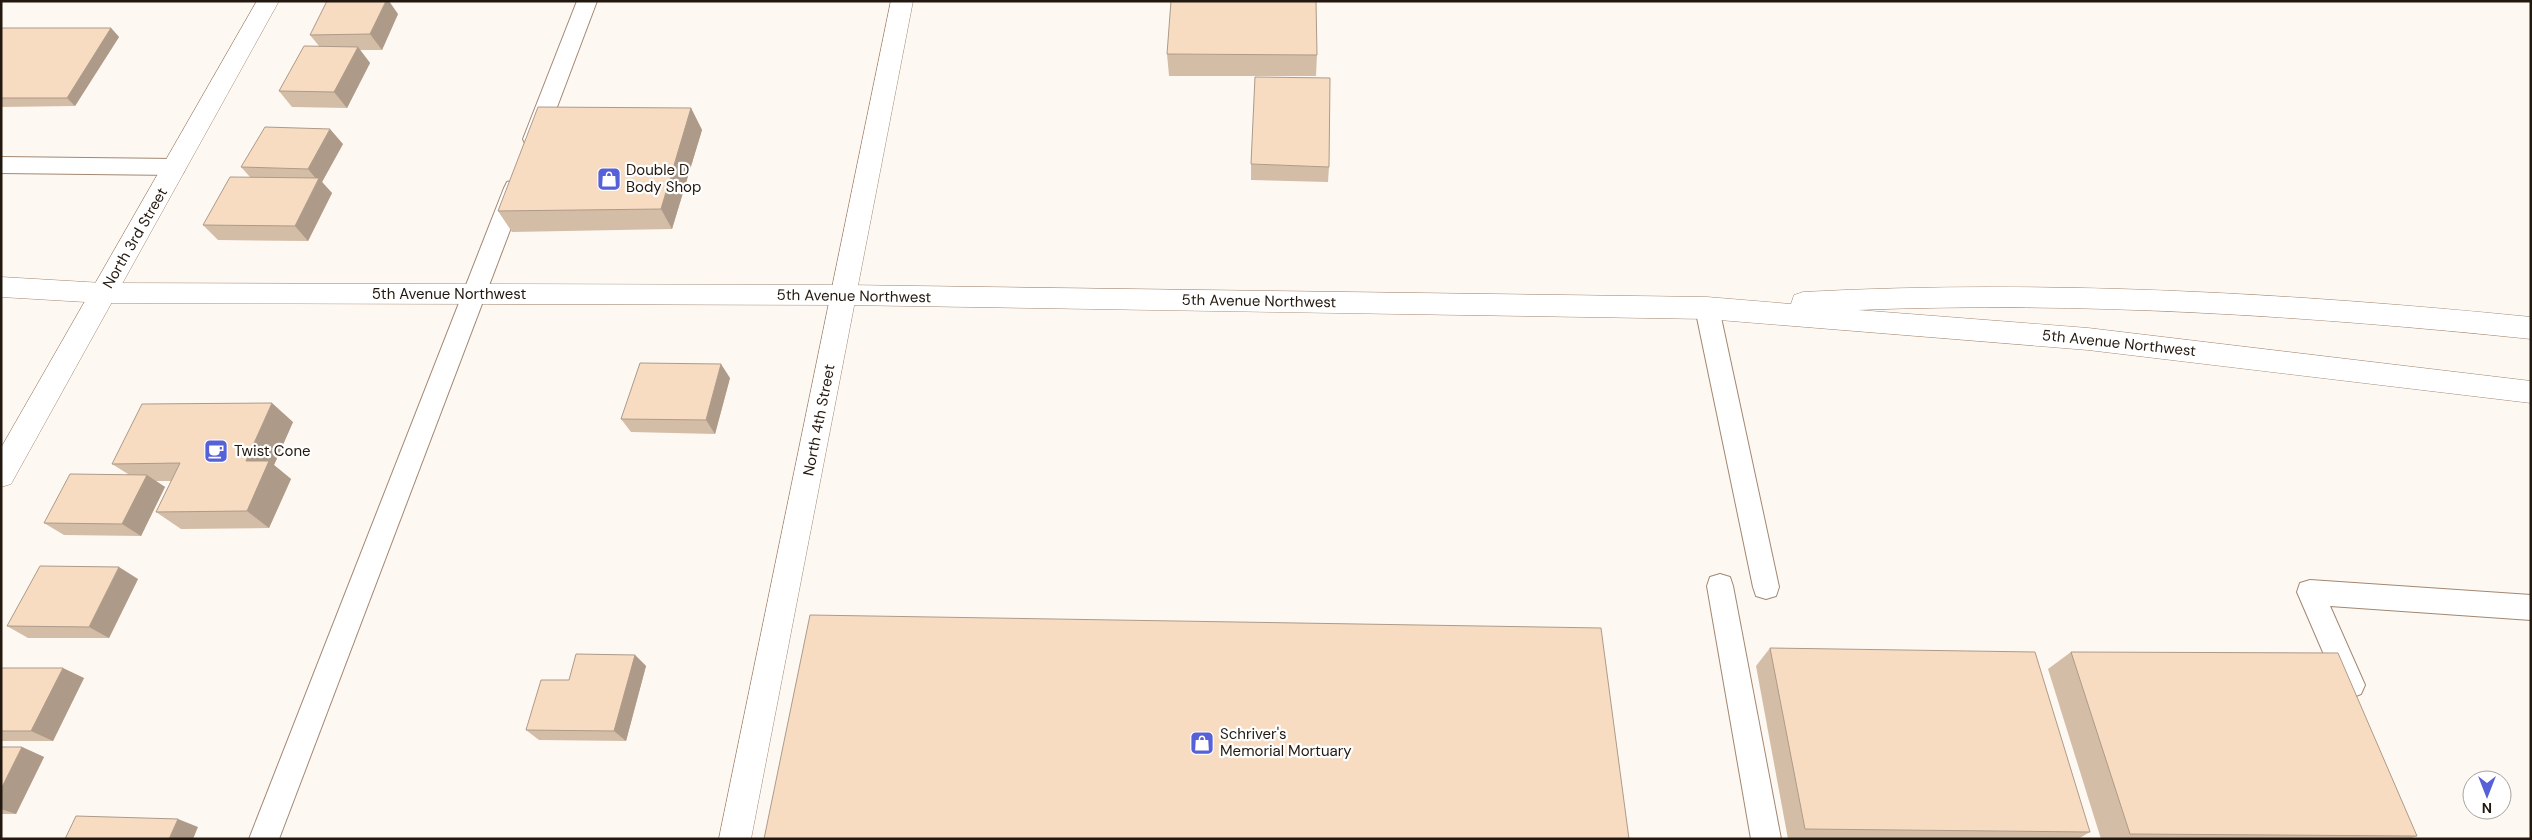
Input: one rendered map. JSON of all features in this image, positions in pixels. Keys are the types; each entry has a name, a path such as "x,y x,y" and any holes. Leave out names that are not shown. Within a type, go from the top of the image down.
{"main road":[{"name":"North 3rd Street","path":"1,475 268,1"},
{"name":"North 4th Street","path":"735,839 845,295 902,1"},
{"name":"5th Avenue Northwest","path":"1,287 103,292 845,295 1707,308 2088,339 2531,392"},
{"name":"5th Avenue Northwest","path":"1707,308 1862,298 2050,297 2257,305 2531,328"}],"lane":[{"path":"264,839 587,1"},
{"path":"1,166 175,167"},
{"path":"1707,308 1766,587"},
{"path":"1720,586 1766,839"},
{"path":"2362,711 2310,592 2531,608"}],"building":[{"path":"327,1 386,1 370,34 310,35"},
{"path":"1171,1 1316,1 1317,55 1167,54"},
{"path":"1,28 111,28 67,98 1,98"},
{"path":"304,46 358,47 334,92 279,91"},
{"path":"1255,77 1330,78 1329,167 1251,164"},
{"name":"Double D Body Shop","path":"538,107 691,108 661,209 498,211"},
{"path":"265,127 330,129 308,169 241,167"},
{"path":"230,177 319,178 295,226 203,225"},
{"path":"640,363 721,364 706,420 621,419"},
{"name":"Twist Cone","path":"272,403 246,461 269,461 247,511 156,512 180,463 112,464 142,404"},
{"path":"70,474 147,475 122,524 44,523"},
{"path":"40,566 119,567 89,627 7,626"},
{"name":"Schriver's Memorial Mortuary","path":"810,615 1601,628 1629,839 764,839"},
{"path":"1770,648 2035,652 2090,832 1805,829"},
{"path":"2071,652 2338,653 2417,836 2130,834"},
{"path":"576,654 635,655 614,731 526,730 541,680 569,680"},
{"path":"1,668 63,668 31,731 1,731"},
{"path":"1,747 22,747 1,789"},
{"path":"76,816 178,819 169,839 65,839"}],"place":[{"name":"Double D Body Shop","path":"609,179"},
{"name":"Twist Cone","path":"216,451"},
{"name":"Schriver's Memorial Mortuary","path":"1202,743"}]}
